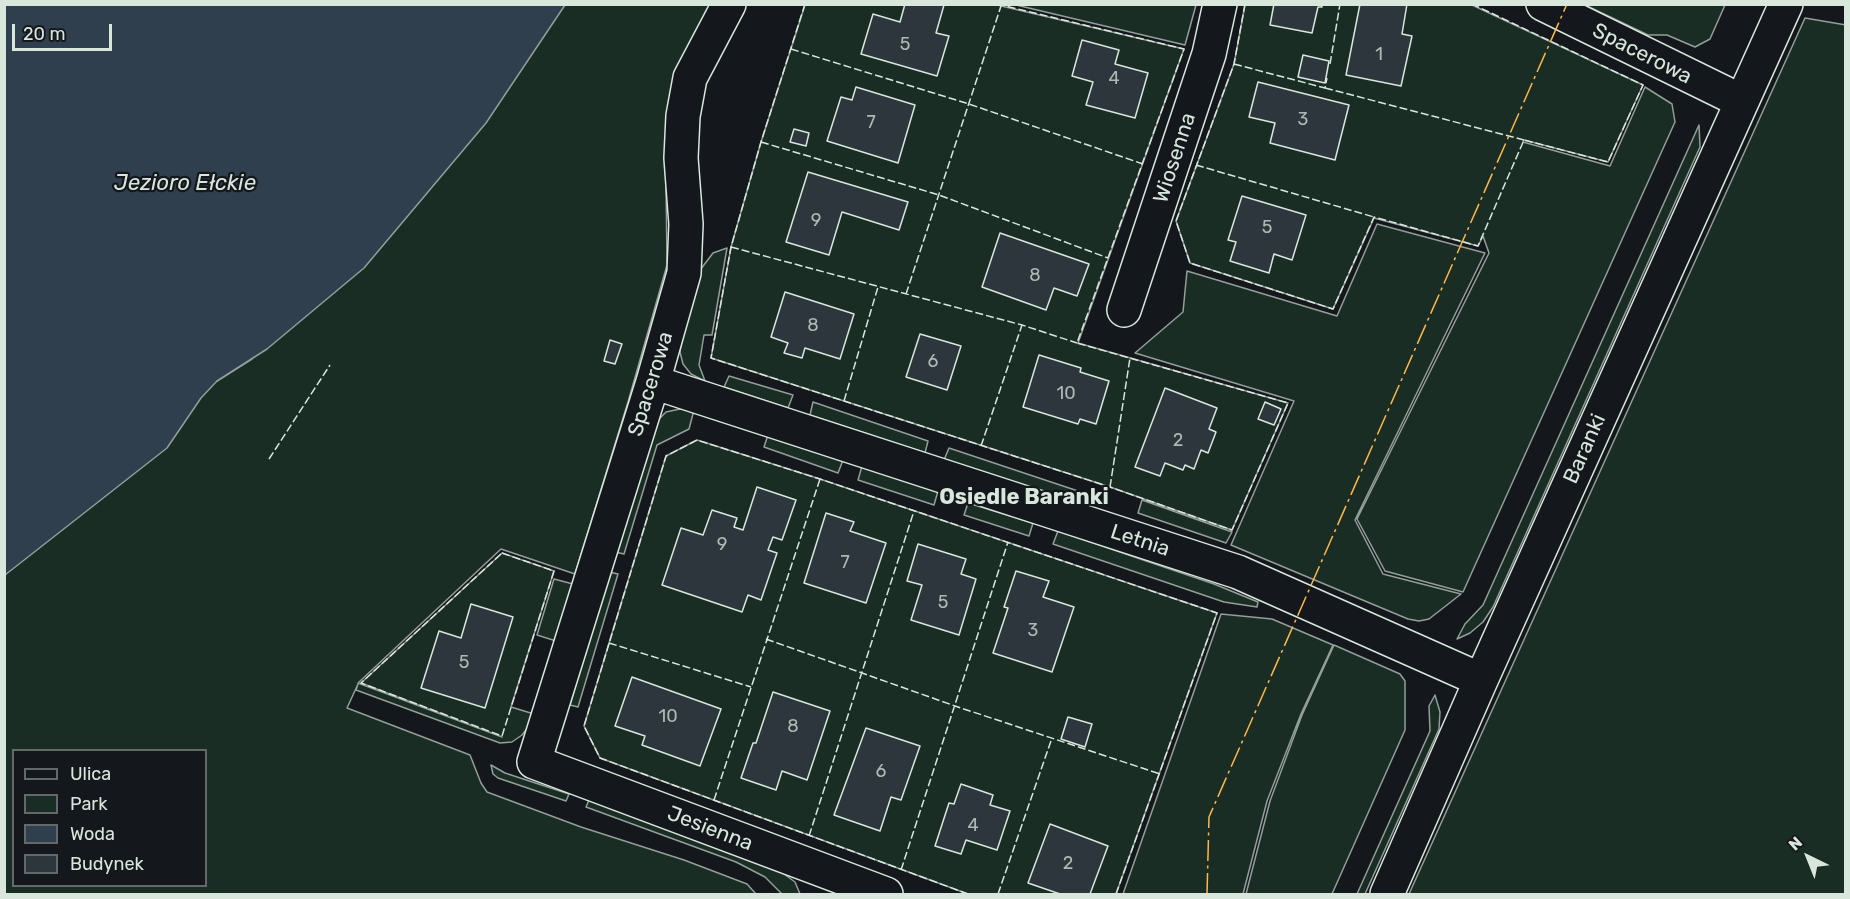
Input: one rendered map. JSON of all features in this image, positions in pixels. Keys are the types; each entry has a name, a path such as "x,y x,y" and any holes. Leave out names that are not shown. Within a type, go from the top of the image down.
{"street":[{"name":"Spacerowa","path":"534,762 653,382 684,273 686,225 681,158 683,116 690,78 729,4"},
{"name":"Wiosenna","path":"1124,310 1209,54 1220,4"},
{"name":"Spacerowa","path":"1543,4 1741,101"},
{"name":"Baranki","path":"1386,894 1786,4"},
{"name":"Letnia","path":"653,382 1238,572 1481,680"},
{"name":"Jesienna","path":"534,762 826,884 886,894"}],"green space":[{"path":"1725,4 1710,39 1695,47 1667,35 1648,35 1585,5"},
{"path":"415,5 718,5 669,125 666,183 667,265 575,574 501,549 358,683 502,737 361,683 502,553 554,571 511,707 534,714 530,725 512,742 500,743 356,690 358,684 347,708 470,755 487,792 581,827 684,860 747,884 756,894 5,894 4,430 217,381 252,359"},
{"path":"805,5 997,5 1184,49 1078,343 1288,403 1232,530 1110,487 711,358 731,247 761,142"},
{"path":"1016,5 1196,5 1185,45"},
{"path":"1245,5 1472,5 1643,85 1608,162 1524,140 1523,142 1610,166 1645,87 1672,104 1675,122 1463,592 1385,571 1357,519 1489,253 1483,236 1478,246 1374,218 1333,309 1190,263 1176,221 1234,64"},
{"path":"1805,18 1846,25 1845,894 1409,894"},
{"path":"1699,125 1700,147 1493,607 1483,622 1470,633 1457,639 1465,624 1483,605"},
{"path":"1377,224 1485,253 1355,520 1383,574 1461,594 1429,619 1419,621 1408,619 1231,545 1294,401 1135,353 1183,312 1187,271 1337,316"},
{"path":"727,248 712,335 704,335 699,365 705,381 691,374 683,364 680,352 686,304 694,278 713,253"},
{"path":"729,376 793,395 788,408 724,387"},
{"path":"813,402 928,441 925,453 810,415"},
{"path":"680,409 694,410 689,429 657,445 624,554 615,552 656,422 666,412"},
{"path":"768,435 843,460 838,473 764,447"},
{"path":"697,440 820,479 1217,613 1116,894 968,894 600,758 584,726 666,456"},
{"path":"949,448 1081,492 1077,504 944,460"},
{"path":"862,466 938,491 934,505 858,480"},
{"path":"1142,500 1232,532 1226,543 1138,513"},
{"path":"968,503 1033,523 1029,536 964,515"},
{"path":"1058,531 1214,584 1258,602 1257,607 1224,602 1053,544"},
{"path":"609,572 618,574 578,707 570,705"},
{"path":"554,579 573,584 556,641 537,635"},
{"path":"1221,614 1272,619 1333,645 1301,714 1267,801 1243,894 1123,894"},
{"path":"1334,645 1400,674 1405,681 1405,730 1332,894 1246,894 1270,801 1302,715"},
{"path":"1435,695 1440,712 1439,729 1365,894 1357,894 1430,731 1429,706"},
{"path":"491,765 505,773 569,794 566,801 498,778 493,774"},
{"path":"589,800 780,871 795,882 800,894 782,894 765,877 736,862 586,807"}],"water":[{"name":"Jezioro Ełckie","path":"5,4 565,5 486,123 364,268 267,349 217,381 201,398 167,448 5,575"}],"building":[{"path":"905,4 944,5 936,33 949,36 937,76 861,54 873,14 900,22"},
{"path":"1274,4 1322,4 1322,7 1318,7 1312,33 1270,25"},
{"path":"1360,4 1407,4 1402,34 1412,36 1401,86 1346,75"},
{"path":"1082,40 1119,50 1115,64 1148,73 1135,118 1086,105 1093,82 1072,76"},
{"path":"1303,55 1329,61 1325,83 1298,77"},
{"path":"1258,82 1349,105 1335,160 1270,143 1275,123 1249,117"},
{"path":"856,87 915,105 898,163 827,141 841,97 852,100"},
{"path":"794,129 809,133 806,146 790,142"},
{"path":"808,172 908,202 899,230 842,212 829,255 786,242"},
{"path":"1242,196 1306,215 1292,260 1274,254 1269,273 1230,261 1236,242 1228,240"},
{"path":"1000,233 1089,264 1077,296 1054,288 1046,310 982,287"},
{"path":"785,292 854,314 840,359 805,348 802,358 784,353 788,343 771,337"},
{"path":"920,334 961,346 947,390 906,377"},
{"path":"610,340 622,344 615,364 604,361"},
{"path":"1039,355 1081,368 1080,372 1109,381 1096,424 1080,419 1078,424 1023,407"},
{"path":"1165,388 1217,408 1209,429 1216,432 1208,453 1201,450 1194,469 1185,465 1183,470 1165,463 1160,476 1135,467"},
{"path":"1265,402 1281,409 1274,425 1258,419"},
{"path":"757,487 796,500 782,540 773,537 768,550 777,553 761,600 748,595 742,612 662,585 681,528 703,535 712,510 737,518 734,527 743,530"},
{"path":"826,513 854,522 850,531 886,543 866,603 804,583"},
{"path":"918,544 966,559 961,574 976,579 959,635 911,620 922,585 907,581"},
{"path":"1016,571 1049,581 1043,597 1074,607 1052,672 993,653 1008,608 1004,607"},
{"path":"471,604 513,617 485,708 421,688 439,631 461,638"},
{"path":"632,677 721,709 700,766 642,745 645,736 615,726"},
{"path":"773,692 830,711 807,780 782,771 776,790 741,778 753,743 756,743"},
{"path":"1068,717 1092,724 1085,747 1061,739"},
{"path":"866,728 920,746 901,800 891,797 880,831 834,815"},
{"path":"961,784 993,795 990,805 1010,811 997,850 966,840 961,854 935,846 949,803 954,804"},
{"path":"1050,824 1108,846 1090,894 1060,894 1028,883"}],"fence":[{"path":"805,4 761,142 731,247 711,358 1110,487 1232,530 1288,403 1077,343 1184,49 997,4"},
{"path":"1245,4 1234,64 1176,221 1190,263 1333,309 1374,217 1478,246 1524,140 1608,162 1643,85 1472,4"},
{"path":"1330,64 1340,4"},
{"path":"906,294 1001,6"},
{"path":"791,49 969,104 1143,164"},
{"path":"1234,64 1325,88 1327,78"},
{"path":"1325,88 1524,140"},
{"path":"761,142 939,195 1108,258"},
{"path":"1196,165 1374,217"},
{"path":"731,247 1022,325 1077,343"},
{"path":"844,401 878,287"},
{"path":"981,446 1022,325"},
{"path":"1110,487 1130,358"},
{"path":"269,459 330,365"},
{"path":"968,894 600,758 584,726 666,456 697,440 820,479 1217,613 1116,894"},
{"path":"714,800 820,479"},
{"path":"809,836 914,511"},
{"path":"901,870 1008,542"},
{"path":"502,553 554,571 502,736 361,683 502,553"},
{"path":"766,639 955,706 1160,774"},
{"path":"609,643 751,687"},
{"path":"998,894 1052,738"}],"power":[{"path":"1207,894 1209,817 1567,4"}],"district":[{"name":"Osiedle Baranki","path":"1024,498"}]}
